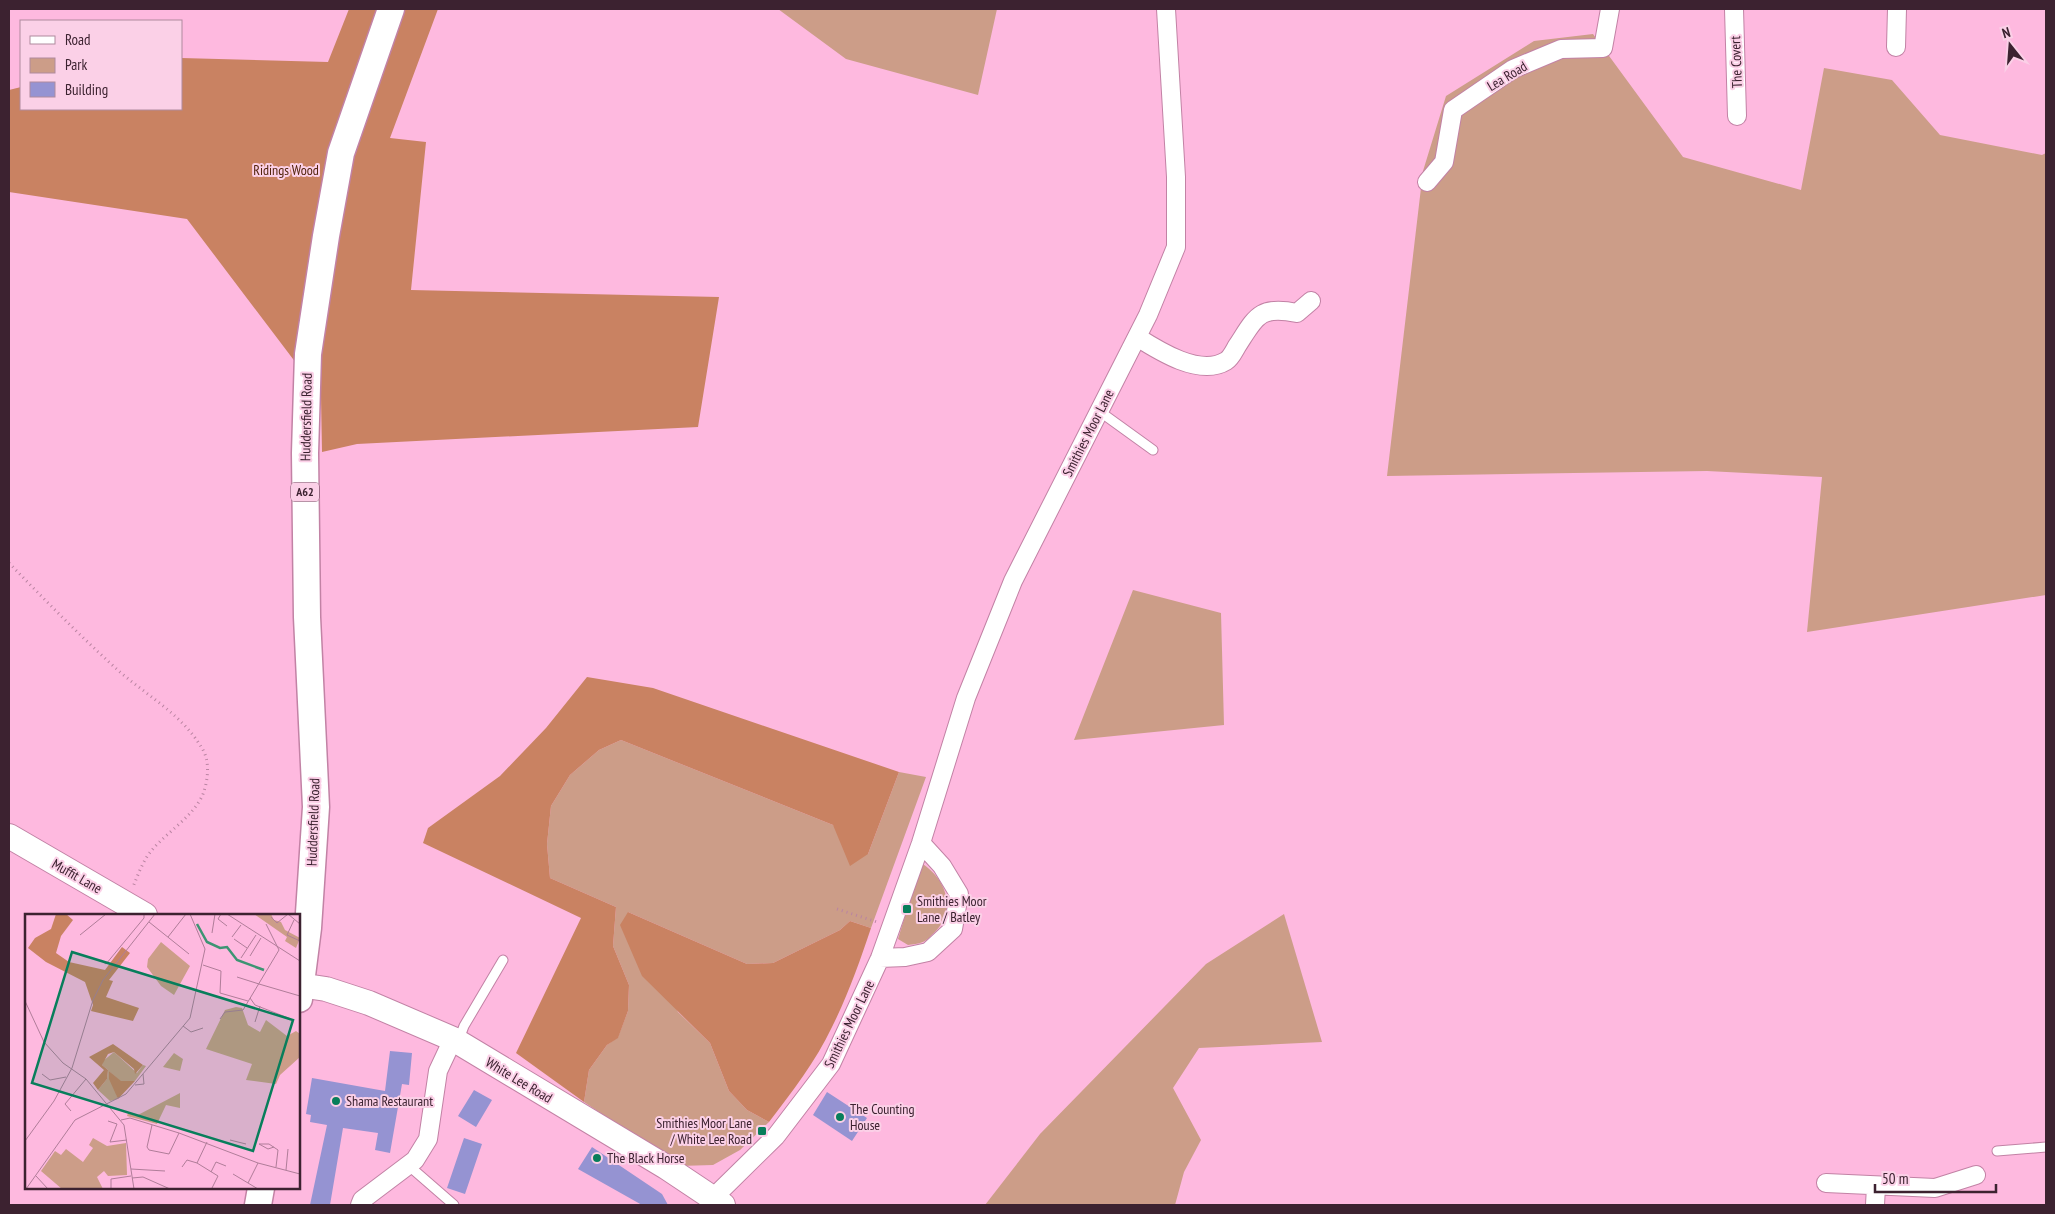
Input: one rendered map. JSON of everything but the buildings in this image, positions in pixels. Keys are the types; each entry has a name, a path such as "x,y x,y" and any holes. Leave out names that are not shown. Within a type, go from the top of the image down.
{"main road":[{"name":"Huddersfield Road","path":"300,990 308,928 316,808 307,617 305,453 308,354 341,153 391,9"},
{"name":"Muffit Lane","path":"9,836 143,914"},
{"name":"White Lee Road","path":"300,990 326,989 370,1003 455,1041 666,1167 713,1203"},
{"path":"258,1205 261,1189"}],"street":[{"name":"Smithies Moor Lane","path":"713,1203 776,1136 831,1064 880,958 921,843 966,698 1013,581 1148,315 1176,247 1176,177 1166,9"},
{"name":"Lea Road","path":"1426,182 1444,162 1453,110 1513,69 1545,55 1561,49 1603,48 1610,9"},
{"name":"The Covert","path":"1734,9 1737,116"},
{"path":"1896,47 1897,9"},
{"path":"1137,337 1160,352 1182,362 1214,366 1228,360 1253,320 1268,310 1283,310 1297,313 1311,301"},
{"path":"880,958 905,958 928,952 954,930 959,894 942,866 921,843"},
{"path":"360,1205 362,1200 415,1160 428,1139 438,1071 455,1041"},
{"path":"1826,1182 1935,1188 1976,1175"},
{"path":"1875,1205 1876,1186"}],"lane":[{"path":"1099,411 1153,450"},
{"path":"455,1041 503,960"},
{"path":"1997,1151 2046,1147"},
{"path":"408,1165 454,1205"}],"path":[{"path":"9,563 77,633 139,688 176,715 194,736 204,752 208,775 203,795 186,817 150,851 125,903"},
{"path":"837,909 892,926"}],"green space":[{"name":"Ridings Wood","path":"349,9 438,9 390,138 426,142 411,290 719,297 698,427 357,444 322,452 321,396 187,219 9,192 9,90 20,87 20,110 182,110 182,58 328,62"},
{"path":"778,9 997,9 978,95 846,59"},
{"path":"1593,34 1683,157 1801,190 1824,68 1892,80 1940,135 2042,155 2046,153 2046,595 1807,632 1822,477 1707,471 1387,476 1423,171 1446,96 1534,41"},
{"path":"1133,590 1221,613 1224,725 1074,740"},
{"path":"587,677 653,688 899,772 868,854 850,866 833,825 621,740 599,750 570,775 551,806 547,844 550,878 616,907 613,946 629,985 628,1011 618,1038 607,1045 589,1070 584,1102 516,1053 581,918 423,843 428,828 500,776 546,728"},
{"path":"621,740 833,825 868,854 899,772 926,777 871,928 850,921 840,930 773,963 747,964 628,912 678,1012 710,1043 729,1091 747,1110 769,1122 740,1150 713,1165 679,1166 584,1102 589,1070 607,1045 618,1037 628,1011 629,985 613,946 616,907 550,878 547,844 551,806 570,775 599,750"},
{"path":"921,863 930,869 942,885 946,895 946,914 942,923 926,940 908,945 898,939"},
{"path":"628,912 747,964 773,963 840,930 850,921 871,928 838,1015 826,1040 803,1076 769,1122 747,1110 729,1091 710,1043 642,976 620,925"},
{"path":"1284,914 1322,1042 1199,1048 1173,1088 1201,1140 1184,1172 1175,1205 985,1205 1040,1134 1206,964"}],"place":[{"name":"Smithies Moor Lane / Batley","path":"907,909"},
{"name":"Shama Restaurant","path":"336,1101"},
{"name":"The Counting House","path":"840,1117"},
{"name":"Smithies Moor Lane / White Lee Road","path":"762,1131"},
{"name":"The Black Horse","path":"597,1158"}]}
